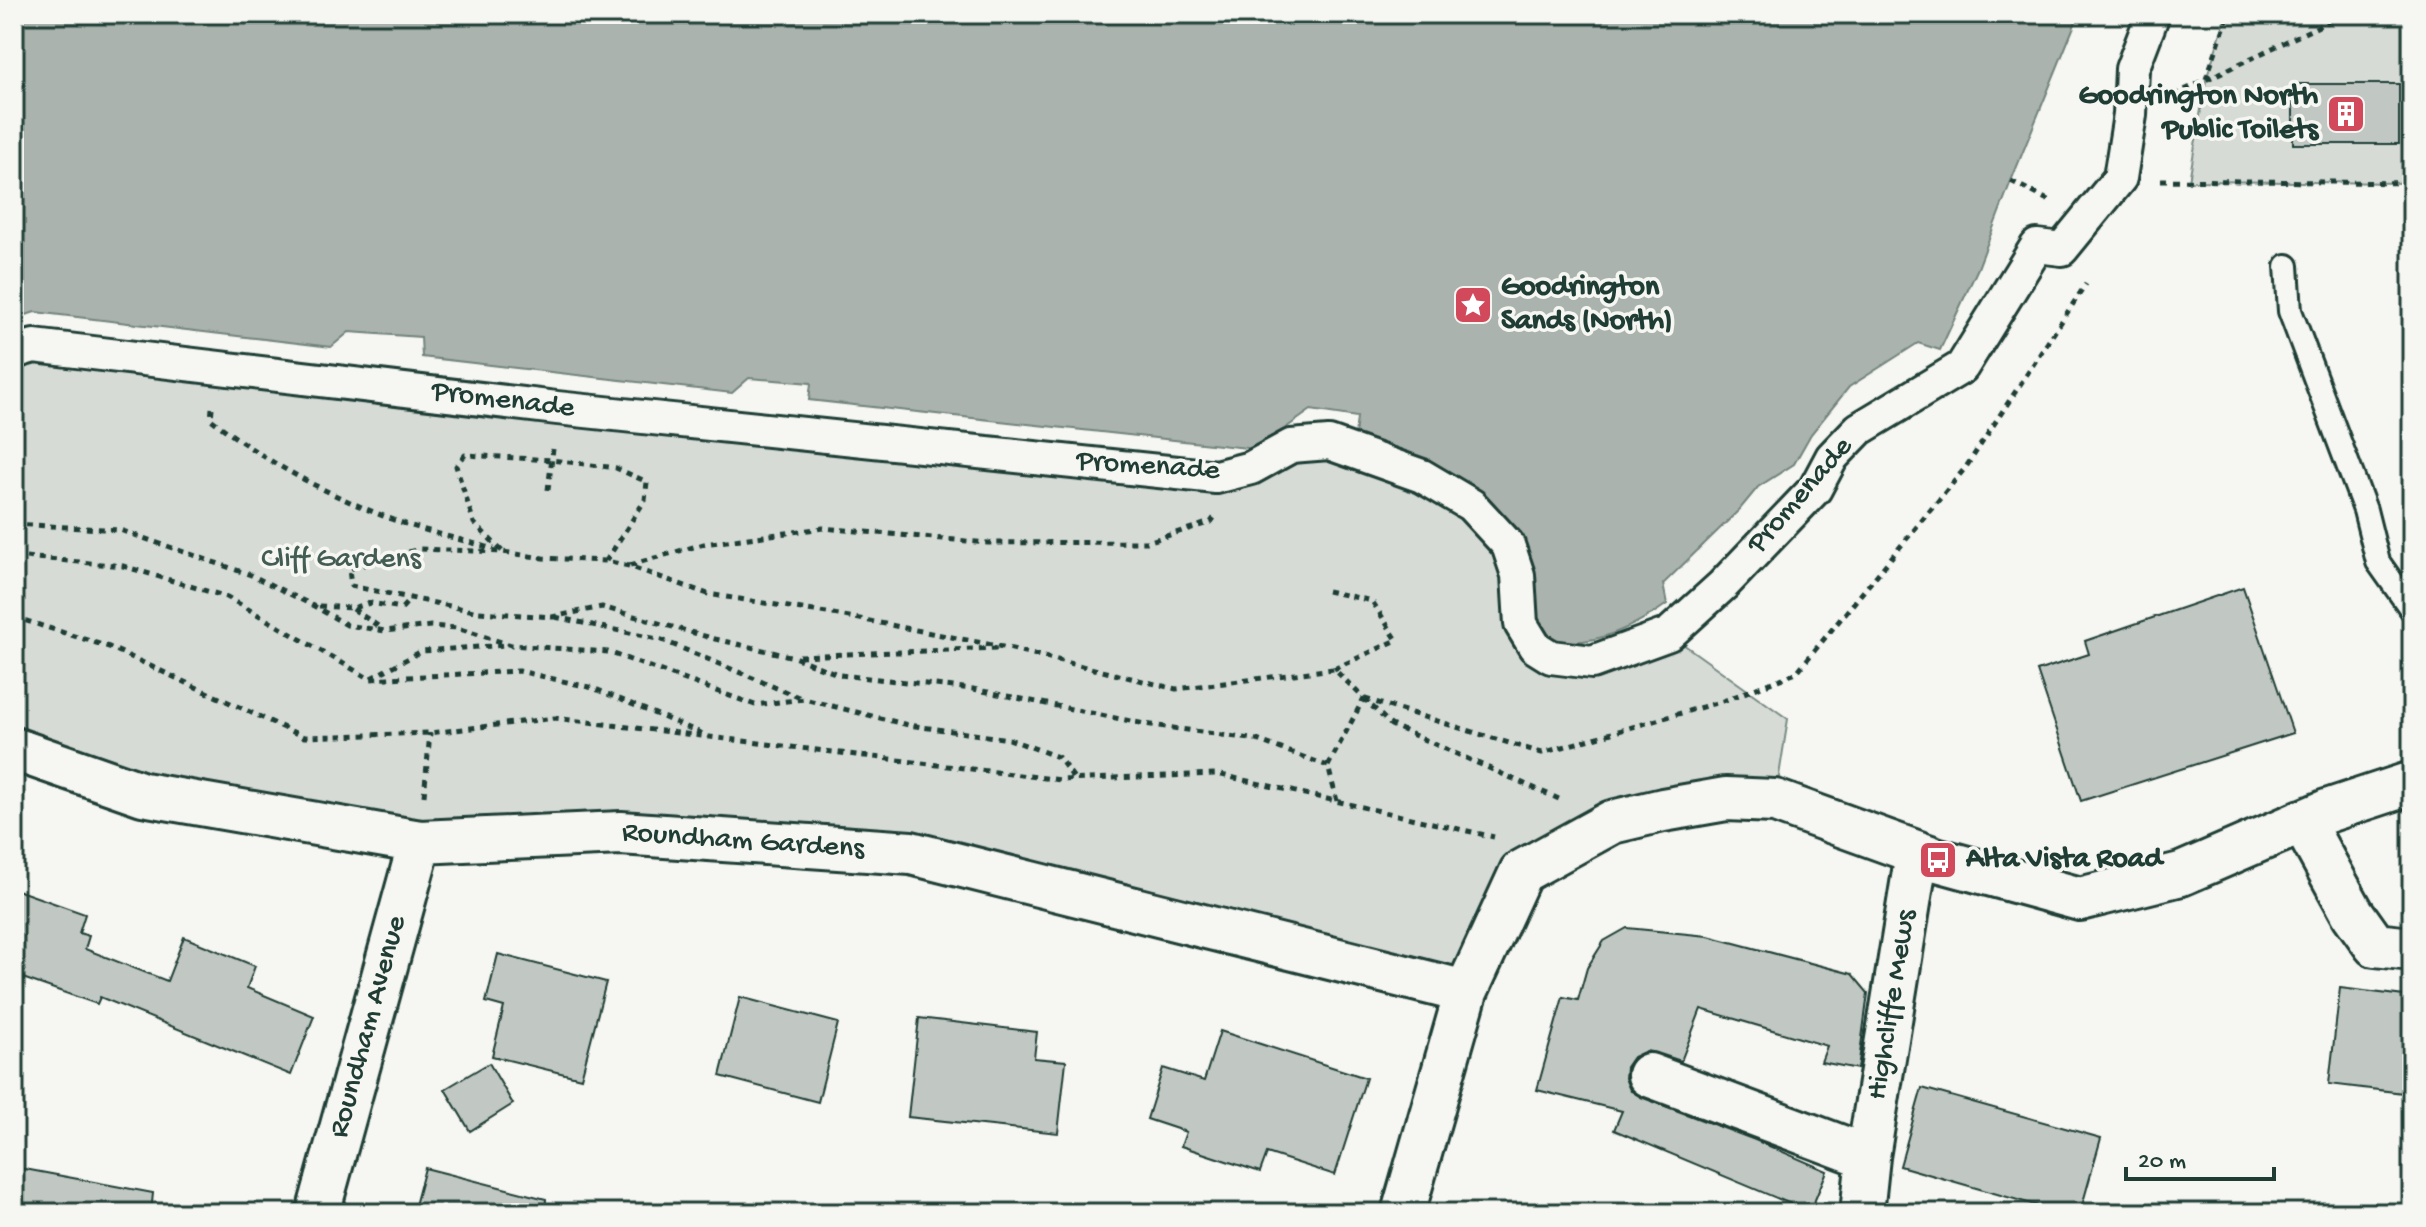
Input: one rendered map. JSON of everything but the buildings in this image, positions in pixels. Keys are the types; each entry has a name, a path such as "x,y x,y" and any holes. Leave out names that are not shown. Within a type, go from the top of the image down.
{"street":[{"path":"2120,178 2130,115 2132,69 2153,14"},
{"name":"Promenade","path":"14,352 34,346 573,410 1216,477 1251,468 1291,446 1329,443 1422,476 1471,505 1508,545 1518,575 1521,624 1535,647 1551,657 1592,662 1669,634 1723,585 1815,489 1832,457 1859,429 1962,367 2037,246 2062,249 2120,178"},
{"name":"Roundham Gardens","path":"14,749 143,794 420,842 621,833 911,853 1466,992"},
{"path":"1403,1213 1466,992 1521,872 1612,822 1726,799 1775,801 1917,853 2080,899 2181,874 2302,821 2412,783"},
{"path":"2302,821 2353,914 2375,945 2412,949"},
{"name":"Roundham Avenue","path":"318,1213 420,842"},
{"name":"Highcliffe Mews","path":"1862,1213 1868,1157 1917,853"},
{"path":"1649,1075 1868,1157"}],"lane":[{"path":"2287,266 2290,311 2365,510 2378,562 2412,610"}],"path":[{"path":"2206,80 2229,14"},
{"path":"2130,115 2344,14 2387,14"},
{"path":"2120,178 2412,183"},
{"path":"217,366 211,419 241,443 278,467 378,514 503,552"},
{"path":"503,552 474,523 456,466 465,455 552,460 616,468 647,482 645,500 606,561"},
{"path":"629,566 704,544 823,528 988,543 1147,542 1211,522 1251,468"},
{"path":"14,524 120,530 251,575 347,625 385,631 431,626 457,628 511,645"},
{"path":"1075,779 1058,757 1009,739 908,725 804,699 662,640 552,617 479,612 351,586 349,569 419,549 606,561 708,594 839,615 1008,648 1176,689 1334,669 1397,640 1372,601 1327,591"},
{"path":"14,556 123,566 227,597 370,679 519,671 593,688 716,739"},
{"path":"314,606 353,608 370,603 402,608 412,597"},
{"path":"552,617 602,607 715,639 794,657 840,675 973,689 1145,724 1257,740 1328,766"},
{"path":"353,608 385,631"},
{"path":"14,617 109,647 304,737 430,733 555,718 1061,780 1217,774 1493,835 1521,872"},
{"path":"370,679 422,651 511,645 608,652 755,705 804,699"},
{"path":"794,657 1008,648"},
{"path":"1334,669 1391,725 1612,822"},
{"path":"1337,801 1328,766 1364,698"},
{"path":"420,842 430,733"}],"green space":[{"path":"2227,14 2412,14 2412,183 2189,181 2206,80"},
{"name":"Cliff Gardens","path":"14,352 1216,477 1291,446 1471,505 1551,657 1669,634 1788,719 1775,801 1725,799 1521,872 1466,992 911,853 420,842 14,749"}],"shaded area":[{"path":"14,14 2079,14 1978,268 1940,350 1918,343 1849,387 1811,434 1794,464 1758,487 1740,509 1663,584 1667,604 1614,633 1573,642 1556,639 1541,629 1532,610 1515,534 1498,510 1482,494 1442,468 1398,449 1355,436 1357,417 1311,410 1256,449 809,400 811,383 749,378 732,393 422,357 421,337 349,332 331,347 35,312 14,319"}],"place":[{"name":"Goodrington North Public Toilets","path":"2346,114"},
{"name":"Goodrington Sands (North)","path":"1473,305"},
{"name":"Alta Vista Road","path":"1938,860"}]}
